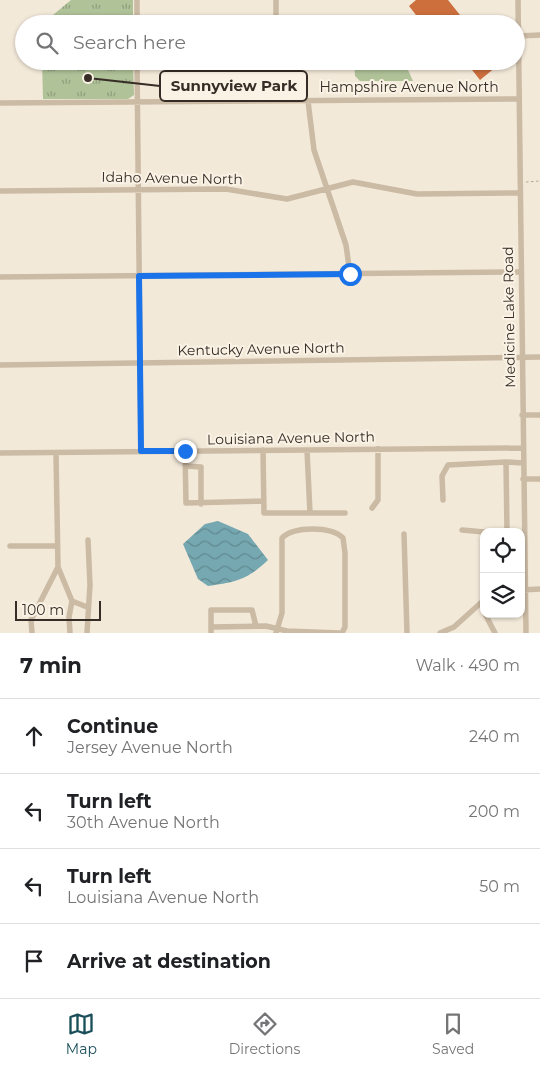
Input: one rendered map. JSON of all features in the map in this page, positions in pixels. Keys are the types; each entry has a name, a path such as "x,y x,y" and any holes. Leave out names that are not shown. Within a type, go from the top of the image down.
{"street":[{"path":"137,0 137,15"},
{"path":"276,0 276,15"},
{"name":"Medicine Lake Road","path":"518,0 518,15"},
{"path":"525,36 540,35"},
{"path":"137,70 141,451"},
{"path":"276,70 276,101"},
{"name":"Medicine Lake Road","path":"519,70 523,528"},
{"name":"Hampshire Avenue North","path":"0,104 519,99"},
{"path":"308,100 312,142 346,245 350,274"},
{"name":"Idaho Avenue North","path":"0,191 237,189 287,198 353,182 417,194 520,193"},
{"path":"0,277 520,272"},
{"name":"Kentucky Avenue North","path":"0,365 522,359 540,357"},
{"path":"522,415 540,415"},
{"name":"Louisiana Avenue North","path":"0,454 523,448"},
{"path":"372,508 378,500 378,449"},
{"path":"263,450 264,513 345,513"},
{"path":"307,450 310,513"},
{"path":"185,451 185,502 201,504 263,501"},
{"path":"56,453 58,567 72,601 69,617 70,633"},
{"path":"506,462 507,528"},
{"path":"442,500 442,476 448,465 523,463"},
{"path":"185,466 201,467 201,504"},
{"path":"523,480 540,479"},
{"path":"256,626 252,610 211,610 211,630 256,626 276,630 287,632 340,633 345,627 345,554 343,538 330,530 294,531 287,533 282,538 282,613 276,630"},
{"path":"462,530 480,532"},
{"path":"404,534 406,633"},
{"path":"87,633 87,607 90,585 88,540"},
{"path":"10,546 57,546"},
{"path":"32,633 32,620 58,567"},
{"path":"525,590 540,588"},
{"path":"72,601 87,607"},
{"path":"440,633 454,627 480,604"},
{"path":"487,618 495,633"},
{"name":"Medicine Lake Road","path":"525,618 526,633"}],"path":[{"path":"520,182 540,181"}],"green space":[{"path":"71,0 133,0 133,15 53,15"},
{"path":"42,70 133,70 134,95 128,99 43,99"},
{"path":"355,70 408,70 413,81 360,81 355,76"}],"water":[{"path":"218,521 248,534 268,560 254,572 241,579 208,586 198,579 183,544 205,524"}],"building":[{"path":"416,0 448,0 460,15 416,15 409,6"},
{"path":"472,70 492,70 480,80"}],"place":[{"name":"Sunnyview Park","path":"88,78"}],"route":[{"path":"185,451 141,451 139,276 350,274"}]}
